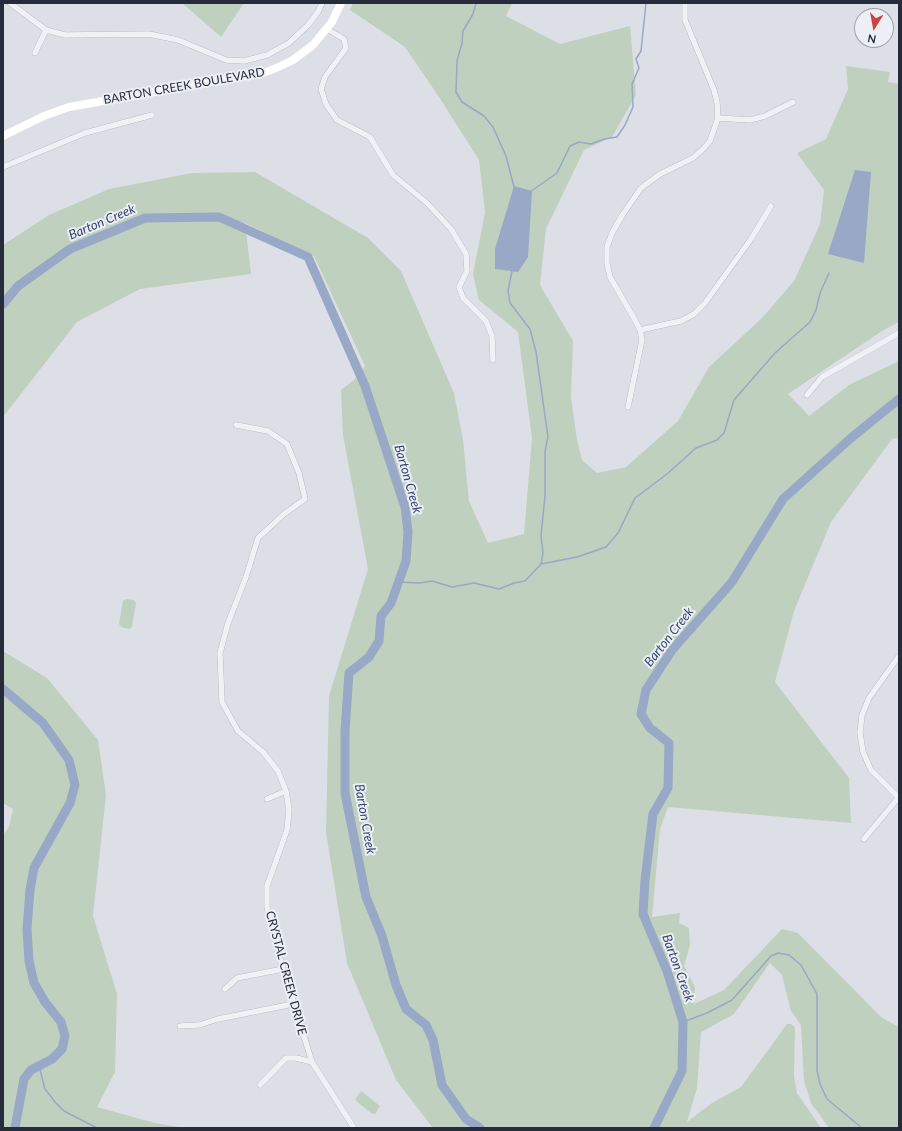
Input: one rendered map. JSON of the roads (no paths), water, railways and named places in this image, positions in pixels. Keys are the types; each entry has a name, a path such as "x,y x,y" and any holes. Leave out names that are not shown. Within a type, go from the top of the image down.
{"street":[{"path":"10,3 46,30 65,36 95,34 148,34 178,40 226,60 244,61 267,55 289,43 308,26 318,12 322,3"},
{"name":"BARTON CREEK BOULEVARD","path":"3,136 44,116 76,105 263,73 283,65 303,54 327,28 341,3"},
{"path":"628,407 640,352 640,330 610,277 607,263 607,247 612,234 632,200 641,188 660,174 693,158 704,148 710,141 718,118 717,102 714,90 685,20 685,3"},
{"path":"327,28 344,39 346,48 325,77 321,88 326,104 337,120 370,137 393,175 427,203 451,229 466,254 467,271 459,287 464,298 486,321 492,336 493,360"},
{"path":"35,53 46,30"},
{"path":"718,118 750,120 765,116 793,102"},
{"path":"3,167 85,132 152,114"},
{"path":"640,330 681,321 694,314 705,304 752,239 771,206"},
{"path":"807,395 822,377 899,333"},
{"name":"CRYSTAL CREEK DRIVE","path":"236,425 268,431 287,444 300,473 305,499 284,514 258,538 246,577 228,623 220,654 222,702 238,731 263,752 278,771 286,791 289,810 287,830 267,886 267,907 293,1004 312,1062 354,1128"},
{"path":"864,839 899,797 871,770 864,752 860,733 862,715 869,698 899,656"},
{"path":"267,799 286,791"},
{"path":"225,989 237,978 283,969"},
{"path":"180,1026 199,1025 218,1019 293,1004"},
{"path":"260,1085 286,1058 296,1058 312,1062"}],"water":[{"path":"855,170 871,172 864,263 828,254"},
{"path":"514,186 532,191 528,257 518,272 495,269 495,249"}],"waterway":[{"path":"476,3 473,14 463,31 462,43 457,61 456,92 462,102 484,116 493,127 506,156 514,187"},
{"path":"530,192 557,173 570,146 579,142 591,144 604,139 617,137 625,125 633,107 632,84 639,68 636,59 641,51 646,3"},
{"name":"Barton Creek","path":"3,304 18,286 70,249 145,218 219,217 308,257 365,386 405,507 408,532 406,561 391,603 381,616 379,641 369,657 349,673 345,731 345,793 366,897 382,936 396,985 406,1009 426,1025 433,1040 442,1085 466,1119 480,1128"},
{"path":"512,271 508,291 510,303 530,329 536,352 548,437 545,451 545,496 541,536 543,553 541,564"},
{"path":"399,582 419,583 432,581 452,587 474,583 499,589 514,583 525,581 541,564 577,557 606,547 618,533 635,498 667,474 696,448 717,440 724,433 734,400 775,353 810,322 816,310 820,293 829,273"},
{"name":"Barton Creek","path":"654,1128 682,1071 683,1022 667,971 643,914 645,880 653,814 668,788 669,743 650,728 641,714 646,690 672,650 732,582 783,499 851,438 899,399"},
{"path":"3,689 43,723 69,760 75,785 70,803 34,868 30,890 27,929 29,961 34,983 45,1002 61,1022 65,1036 62,1049 52,1059 31,1070 24,1079 15,1128"},
{"path":"683,1022 707,1013 732,1000 771,956 778,953 789,955 801,965 817,994 817,1070 820,1084 827,1099 862,1128"},
{"path":"39,1066 45,1089 55,1102 64,1111 97,1128"}]}
